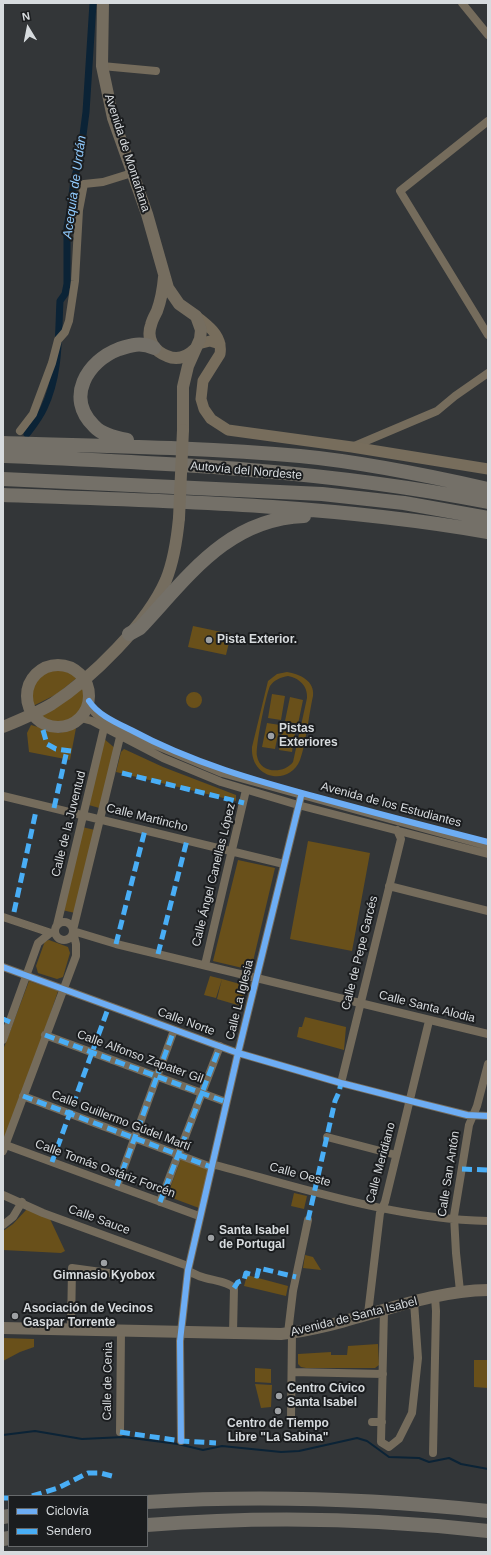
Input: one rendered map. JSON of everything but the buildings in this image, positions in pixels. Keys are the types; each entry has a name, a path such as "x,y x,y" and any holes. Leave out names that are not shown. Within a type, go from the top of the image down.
{"highway":[{"path":"154,348 135,344 113,352 96,362 88,370 84,379 81,395 82,404 89,420 100,431 118,438 159,443 169,447"},
{"path":"3,443 23,436"},
{"path":"3,439 23,436 302,457 377,467 488,489"},
{"name":"Autovía del Nordeste","path":"3,456 125,461 300,475 442,493 488,502"},
{"name":"Autovía del Nordeste","path":"3,479 322,494 404,504 488,518"},
{"path":"3,495 176,502 360,514 488,532"},
{"path":"129,634 140,628 211,554 242,532 263,523 288,517 341,517 360,514"},
{"path":"148,1502 240,1498 338,1499 412,1503 488,1512"},
{"path":"148,1525 254,1520 302,1520 393,1523 488,1532"}],"main road":[{"name":"Avenida de Montañana","path":"103,3 102,66 109,104 154,234 164,277"},
{"path":"164,277 172,295 183,307 216,333 220,344 219,358 206,376 200,393 204,409 215,423 234,432 352,447 488,469"},
{"path":"164,277 161,297 150,326 149,334 154,348 171,358 185,356 210,340 220,344"},
{"path":"155,316 165,308 183,307"},
{"path":"3,727 32,714 60,698 85,678 129,634 153,603 165,581 174,552 178,518 183,430 183,387 187,370 197,347 201,330 196,316"},
{"path":"171,358 178,369 183,387"},
{"path":"56,665 66,666 75,670 85,678 89,693 88,705 81,718 72,724 55,728 42,724 32,714 28,708 27,691 33,677 41,670 56,665"},
{"name":"Avenida de Santa Isabel","path":"3,1328 290,1333 460,1291 488,1290"}],"street":[{"path":"462,3 488,35"},
{"path":"102,66 156,71"},
{"path":"488,121 400,192 488,335"},
{"path":"23,436 52,363 58,340 65,332 69,321 75,281 79,210 84,184 103,182 132,173"},
{"path":"352,447 367,439 425,418 437,412 455,396 488,374"},
{"name":"Avenida de los Estudiantes","path":"88,705 100,716 152,744 222,773 301,796 488,846"},
{"name":"Avenida de los Estudiantes","path":"81,718 89,719 141,748 201,774 246,790 298,805 488,854"},
{"name":"Calle de la Juventud","path":"53,931 104,728"},
{"path":"53,931 58,939 63,940 69,938 73,931 120,737"},
{"path":"141,748 152,744"},
{"name":"Calle Ángel Canellas López","path":"205,965 246,790"},
{"name":"Calle Martincho","path":"3,796 284,864"},
{"name":"Calle La Iglesia","path":"180,1441 180,1332 183,1327 188,1268 226,1102 301,796"},
{"name":"Calle de Pepe Garcés","path":"341,1083 400,838 397,830"},
{"path":"389,886 488,910"},
{"path":"3,917 37,930 53,931"},
{"name":"Calle Santa Alodia","path":"53,931 66,923 73,931 90,937 361,1002 429,1021 488,1034"},
{"path":"37,930 40,940"},
{"path":"3,1040 40,940 53,931"},
{"path":"4,1147 76,952 73,931"},
{"name":"Calle Norte","path":"3,968 238,1053 341,1083 410,1101 473,1116 488,1116"},
{"name":"Calle Meridiano","path":"368,1314 380,1213 383,1208 429,1021"},
{"path":"117,1186 174,1030"},
{"name":"Calle Alfonso Zapater Gil","path":"46,1035 226,1102"},
{"path":"160,1202 220,1046"},
{"name":"Calle San Antón","path":"460,1291 454,1220 469,1125 488,1064"},
{"name":"Calle Guillermo Gúdel Martí","path":"23,1096 178,1155 211,1166"},
{"path":"327,1136 396,1155"},
{"name":"Calle Tomás Ostáriz Forcén","path":"4,1147 199,1216"},
{"name":"Calle Oeste","path":"211,1166 383,1208 454,1220 488,1221"},
{"name":"Calle Sauce","path":"3,1195 42,1212 188,1268 197,1277"},
{"path":"3,1225 15,1214 22,1202"},
{"path":"291,1417 292,1372 290,1333 293,1291 308,1220"},
{"path":"71,1329 72,1268 130,1276"},
{"path":"186,1281 197,1277 229,1285 234,1288 233,1333"},
{"path":"433,1453 436,1311 434,1297"},
{"path":"384,1310 381,1442 389,1447 399,1439 412,1413 418,1358 417,1315 414,1302"},
{"name":"Calle de Cenia","path":"120,1432 121,1330"},
{"path":"292,1372 383,1374"},
{"path":"372,1422 382,1422"}],"shaded area":[{"name":"Pista Exterior.","path":"193,626 231,634 226,655 188,647"},
{"path":"59,668 68,670 78,677 57,694 31,707 30,693 34,680 44,672"},
{"path":"287,672 297,674 306,679 312,686 313,696 306,737 300,760 295,769 288,774 271,776 263,772 257,766 253,758 252,747 268,681 277,674","holes":["283,677 292,677 302,683 307,694 293,762 284,769 267,769 259,762 257,756 259,732 266,699 270,686 274,682"]},
{"path":"84,687 84,707 80,714 74,719 66,723 58,724 39,718"},
{"path":"191,692 197,692 202,697 200,706 197,708 191,708 186,703 186,697"},
{"path":"272,694 285,696 281,720 268,718"},
{"path":"290,697 303,700 298,724 285,721"},
{"name":"Pistas Exteriores","path":"267,723 280,725 275,749 262,747"},
{"path":"31,725 59,733 76,728 70,760 29,752 27,733"},
{"path":"283,726 296,728 292,752 279,750"},
{"path":"102,737 117,750 103,809 85,804"},
{"path":"124,749 163,767 236,795 236,801 116,772 121,752"},
{"path":"82,827 95,830 75,913 62,910"},
{"path":"308,841 370,853 352,951 290,939"},
{"path":"238,860 275,868 251,970 213,961"},
{"path":"49,940 68,947 70,953 63,977 57,979 38,973 36,966 45,941"},
{"path":"210,976 222,979 216,998 204,995"},
{"path":"222,979 247,986 241,1006 217,999"},
{"path":"29,981 58,991 23,1096 3,1141 3,1050"},
{"path":"305,1017 346,1027 344,1050 297,1037 299,1027 302,1027"},
{"path":"181,1159 208,1169 199,1208 167,1196"},
{"path":"294,1193 307,1196 304,1209 291,1206"},
{"path":"27,1209 50,1219 65,1251 61,1253 3,1250 3,1231 13,1224"},
{"path":"305,1255 313,1257 321,1270 303,1268"},
{"path":"247,1275 288,1286 286,1296 244,1286"},
{"path":"3,1338 34,1339 34,1347 20,1352 3,1361"},
{"path":"378,1344 379,1365 375,1368 306,1368 301,1367 298,1364 298,1354 331,1352 331,1355 347,1355 348,1346"},
{"path":"474,1360 488,1360 488,1388 474,1387"},
{"path":"255,1368 271,1369 271,1383 255,1382"},
{"path":"255,1384 272,1385 271,1407 261,1408"}],"waterway":[{"name":"Acequia de Urdán","path":"27,434 44,408 56,369 60,301 65,294 67,284 67,227 74,180 80,158 86,112 93,3"},
{"path":"3,1435 35,1431 82,1439 124,1437 178,1444 203,1450 222,1446 281,1452 299,1451 357,1438 367,1441 389,1457 419,1458 429,1462 449,1458 461,1464 488,1469"}],"marked path":[{"path":"43,730 47,744 56,749 71,751"},
{"path":"54,808 67,750"},
{"path":"122,773 244,803"},
{"path":"14,912 36,811"},
{"path":"116,944 145,830"},
{"path":"158,954 187,840"},
{"path":"52,1162 109,1006"},
{"path":"3,1019 10,1022"},
{"path":"117,1186 174,1030"},
{"path":"45,1035 226,1102"},
{"path":"160,1202 220,1046"},
{"path":"308,1220 335,1101 341,1083"},
{"path":"23,1096 211,1167"},
{"path":"462,1169 488,1170"},
{"path":"234,1288 238,1282 244,1280 246,1273 257,1276 259,1268 296,1277"},
{"path":"120,1432 181,1441 216,1443"},
{"path":"35,1495 58,1488 88,1473 100,1473 116,1477"},
{"path":"3,1498 8,1498"}],"cycle path":[{"path":"89,701 97,710 108,718 154,742 201,762 299,792 488,842"},
{"path":"181,1441 180,1341 188,1270 238,1053 301,796"},
{"path":"3,967 238,1053 341,1083 411,1101 467,1115 488,1116"}],"place":[{"name":"Pista Exterior.","path":"209,640"},
{"name":"Pistas Exteriores","path":"271,736"},
{"name":"Santa Isabel de Portugal","path":"211,1238"},
{"name":"Gimnasio Kyobox","path":"104,1263"},
{"name":"Asociación de Vecinos Gaspar Torrente","path":"15,1316"},
{"name":"Centro Cívico Santa Isabel","path":"279,1396"},
{"name":"Centro de Tiempo Libre \"La Sabina\"","path":"278,1411"}]}
